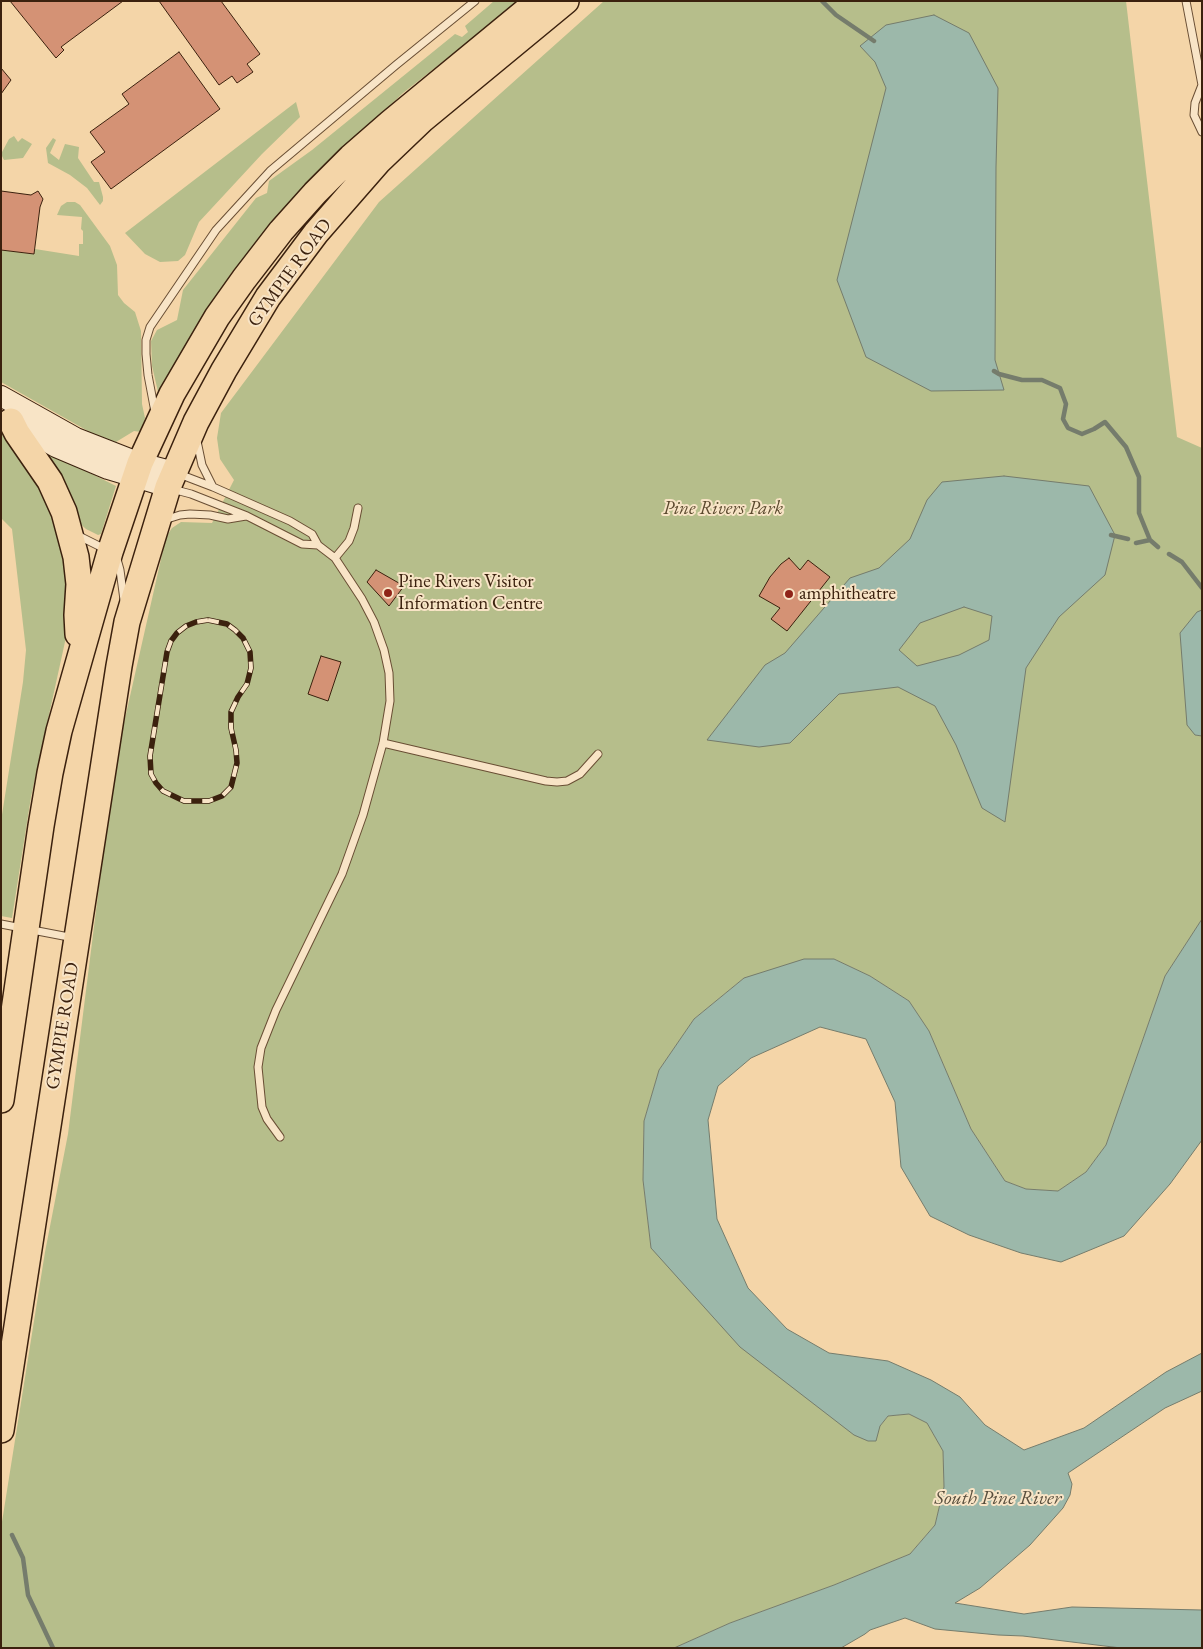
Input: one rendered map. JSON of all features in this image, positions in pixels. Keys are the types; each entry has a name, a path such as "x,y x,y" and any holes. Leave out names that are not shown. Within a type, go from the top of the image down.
{"highway":[{"name":"GYMPIE ROAD","path":"1,1100 50,772 79,657 110,552 138,471 158,426 191,360 217,317 280,231 351,157 538,1"},
{"name":"GYMPIE ROAD","path":"1,1430 110,717 128,622 156,524 171,480 196,422 224,370 268,297 316,233 378,162 423,119 566,1"},
{"path":"6,417 50,481 70,531 76,557 79,584 77,615 79,657"}],"street":[{"path":"1,396 138,471"},
{"path":"6,417 56,447 108,468 138,471 171,480"}],"lane":[{"path":"158,426 148,375 146,340 150,327 216,230 270,171 475,1"},
{"path":"1186,1 1202,85 1195,103 1194,115 1202,132"},
{"path":"196,422 202,465 213,487"},
{"path":"171,480 213,487 290,521 312,534 318,545 335,558 362,599 374,622 384,650 389,674 390,701 383,743 363,815 342,874 276,1010 261,1048 258,1072 262,1107 267,1119 280,1137"},
{"path":"171,480 191,494 247,516 302,544 318,545"},
{"path":"335,558 349,540 358,508"},
{"path":"156,524 170,517 190,514 210,515 228,519 247,516"},
{"path":"70,531 110,552"},
{"name":"GYMPIE ROAD","path":"110,552 118,560 128,622"},
{"path":"383,743 557,782 567,781 580,774 598,754"},
{"path":"1,924 76,939"}],"green space":[{"path":"494,1 520,1 403,93 308,184 232,272 167,379 159,396 152,366 151,341 157,330 177,320 183,290 256,198 267,193 269,181 312,150 455,34 462,37 468,32 465,26"},
{"name":"Pine Rivers Park","path":"604,1 1126,1 1177,437 1202,448 1202,610 1197,612 1195,735 1202,736 1202,919 1165,976 1106,1145 1086,1172 1058,1191 1026,1189 1005,1181 971,1129 929,1031 909,1001 870,976 834,959 744,978 694,1019 659,1070 644,1121 643,1180 651,1248 880,1426 888,1416 909,1414 927,1423 943,1451 944,1487 935,1525 910,1554 834,1585 730,1623 674,1648 1,1648 1,1528 45,1252 68,1134 114,767 166,537 172,528 181,522 212,523 234,480 220,459 217,438 221,413 379,202"},
{"path":"296,102 300,117 262,154 199,222 185,255 178,261 160,262 145,254 125,233"},
{"path":"14,136 18,142 22,138 32,144 23,158 4,160 1,154 9,139"},
{"path":"53,138 56,140 50,153 59,160 65,144 79,147 78,158 94,182 99,182 103,197 100,205 87,188 70,175 48,163 46,148"},
{"path":"67,202 75,202 80,205 110,246 117,265 118,295 135,312 141,331 142,404 145,418 141,432 134,431 116,442 102,439 1,382 1,250 34,254 35,249 79,256 79,244 83,244 82,217 57,215 61,206"},
{"path":"1,432 21,452 59,519 71,585 70,619 31,797 12,918 1,916 1,821 23,682 26,650 12,529 1,518"},
{"path":"44,450 116,486 101,534 98,535 86,529 77,521"}],"water":[{"path":"934,15 969,33 998,88 995,360 1004,390 931,391 866,357 837,280 886,88 875,62 860,46 886,25"},
{"path":"1004,476 1089,486 1115,535 1105,575 1059,617 1026,668 1005,822 982,808 956,745 935,706 898,687 839,694 790,743 759,747 707,740 765,665 785,653 850,578 879,568 910,539 927,500 942,482","holes":["964,607 992,616 989,640 959,655 917,666 899,650 920,623"]},
{"path":"1202,610 1202,736 1195,735 1187,725 1180,633 1197,612"},
{"name":"South Pine River","path":"1202,919 1202,1140 1170,1184 1124,1236 1061,1262 1021,1253 969,1235 930,1216 901,1167 895,1102 866,1039 820,1027 751,1058 718,1086 708,1120 717,1219 748,1288 787,1329 829,1353 888,1361 931,1380 960,1397 985,1425 1024,1450 1084,1428 1166,1372 1202,1353 1202,1391 1165,1408 1068,1473 1072,1484 1070,1495 1063,1508 1030,1545 980,1588 955,1603 1024,1614 1072,1607 1202,1610 1202,1648 1121,1648 1023,1636 935,1629 905,1618 870,1630 841,1648 674,1648 730,1623 834,1585 910,1554 935,1525 944,1487 943,1451 927,1423 909,1414 888,1416 880,1426 876,1441 868,1441 854,1435 740,1347 651,1248 643,1180 644,1121 659,1070 694,1019 744,978 804,959 834,959 870,976 909,1001 929,1031 971,1129 1005,1181 1026,1189 1058,1191 1086,1172 1106,1145 1165,976"}],"building":[{"path":"10,1 123,1 61,47 64,50 56,58"},
{"path":"159,1 221,1 260,54 247,64 253,72 237,83 232,76 219,85"},
{"path":"179,52 220,109 111,189 91,162 105,152 90,132 129,104 122,94"},
{"path":"1,68 11,80 1,94"},
{"path":"1,191 31,195 38,191 43,199 40,207 34,254 1,250"},
{"name":"amphitheatre","path":"789,558 800,570 808,560 830,577 787,631 771,619 780,608 759,596 770,577"},
{"name":"Pine Rivers Visitor Information Centre","path":"376,570 404,586 389,606 367,582"},
{"path":"321,656 341,662 328,701 308,694"}],"waterway":[{"path":"822,1 836,15 874,41"},
{"path":"994,371 1022,380 1042,380 1060,388 1066,404 1063,419 1068,428 1082,434 1105,422 1126,447 1139,477 1139,513 1150,540 1158,547"},
{"path":"1111,535 1128,539"},
{"path":"1136,543 1150,540"},
{"path":"1169,554 1182,562 1202,588"},
{"path":"12,1535 23,1558 28,1595 53,1648"}],"railway":[{"path":"208,620 227,624 243,638 250,652 251,668 247,684 231,712 231,728 237,763 231,787 222,796 209,801 184,801 163,791 156,783 151,774 150,756 167,652 171,641 186,626 208,620"}],"place":[{"name":"Pine Rivers Visitor Information Centre","path":"388,593"},
{"name":"amphitheatre","path":"789,594"}]}
